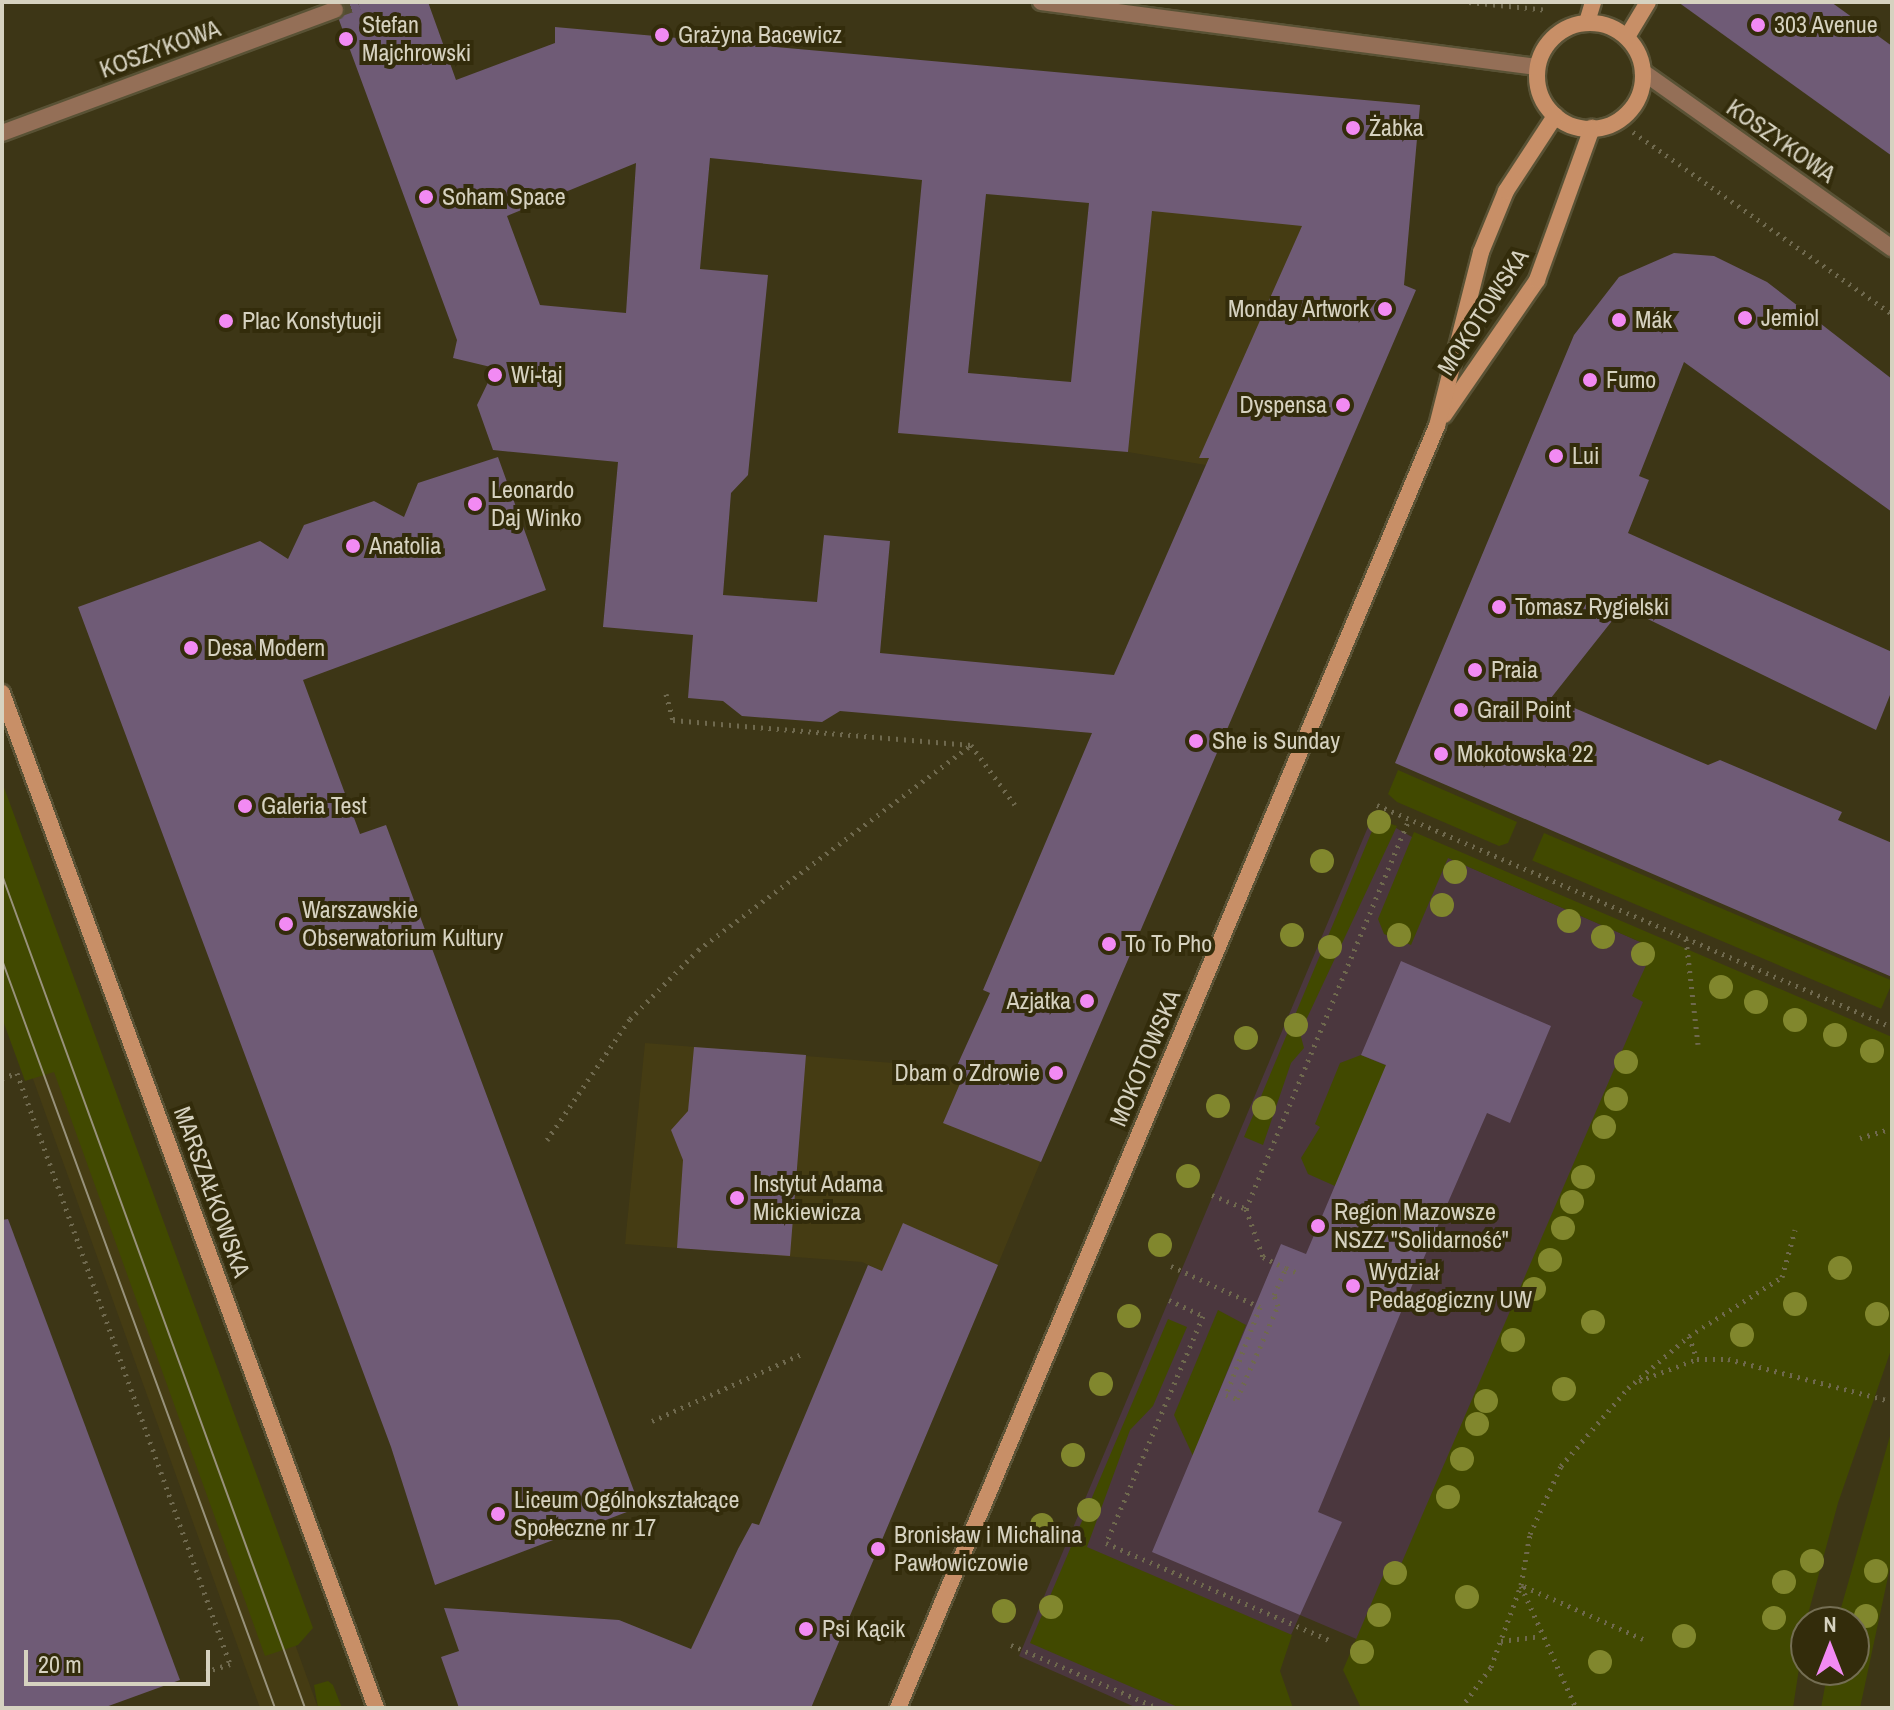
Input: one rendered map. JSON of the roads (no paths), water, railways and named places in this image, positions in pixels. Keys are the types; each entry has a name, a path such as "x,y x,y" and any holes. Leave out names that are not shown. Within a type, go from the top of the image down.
{"street":[{"path":"1041,2 1537,67"},
{"path":"1587,22 1627,37 1643,72 1631,110 1614,123 1592,128 1555,116 1540,94 1537,67 1546,45 1587,22 1593,2"},
{"path":"1627,37 1648,2"},
{"name":"KOSZYKOWA","path":"2,133 335,10"},
{"name":"KOSZYKOWA","path":"1643,72 1892,248"},
{"name":"MOKOTOWSKA","path":"898,1708 1437,426 1481,252 1506,191 1555,116"},
{"name":"MOKOTOWSKA","path":"1437,426 1537,280 1592,128"},
{"name":"MARSZAŁKOWSKA","path":"2,693 376,1708"}],"tunnel":[{"path":"335,10 358,2"}],"tram line":[{"path":"2,875 305,1708"},
{"path":"2,960 275,1708"}],"place":[{"name":"303 Avenue","path":"1758,25"},
{"name":"Grażyna Bacewicz","path":"662,35"},
{"name":"Stefan Majchrowski","path":"346,39"},
{"name":"Żabka","path":"1353,128"},
{"name":"Soham Space","path":"426,197"},
{"name":"Monday Artwork","path":"1385,309"},
{"name":"Jemiol","path":"1745,318"},
{"name":"Mák","path":"1619,320"},
{"name":"Plac Konstytucji","path":"226,321"},
{"name":"Wi-taj","path":"495,375"},
{"name":"Fumo","path":"1590,380"},
{"name":"Dyspensa","path":"1343,405"},
{"name":"Lui","path":"1556,456"},
{"name":"Leonardo Daj Winko","path":"475,504"},
{"name":"Anatolia","path":"353,546"},
{"name":"Tomasz Rygielski","path":"1499,607"},
{"name":"Desa Modern","path":"191,648"},
{"name":"Praia","path":"1475,670"},
{"name":"Grail Point","path":"1461,710"},
{"name":"She is Sunday","path":"1196,741"},
{"name":"Mokotowska 22","path":"1441,754"},
{"name":"Galeria Test","path":"245,806"},
{"name":"Warszawskie Obserwatorium Kultury","path":"286,924"},
{"name":"To To Pho","path":"1109,944"},
{"name":"Azjatka","path":"1087,1001"},
{"name":"Dbam o Zdrowie","path":"1056,1073"},
{"name":"Instytut Adama Mickiewicza","path":"737,1198"},
{"name":"Region Mazowsze NSZZ \"Solidarność\"","path":"1318,1226"},
{"name":"Wydział Pedagogiczny UW","path":"1353,1286"},
{"name":"Liceum Ogólnokształcące Społeczne nr 17","path":"498,1514"},
{"name":"Bronisław i Michalina Pawłowiczowie","path":"878,1549"},
{"name":"Psi Kącik","path":"806,1629"}]}
